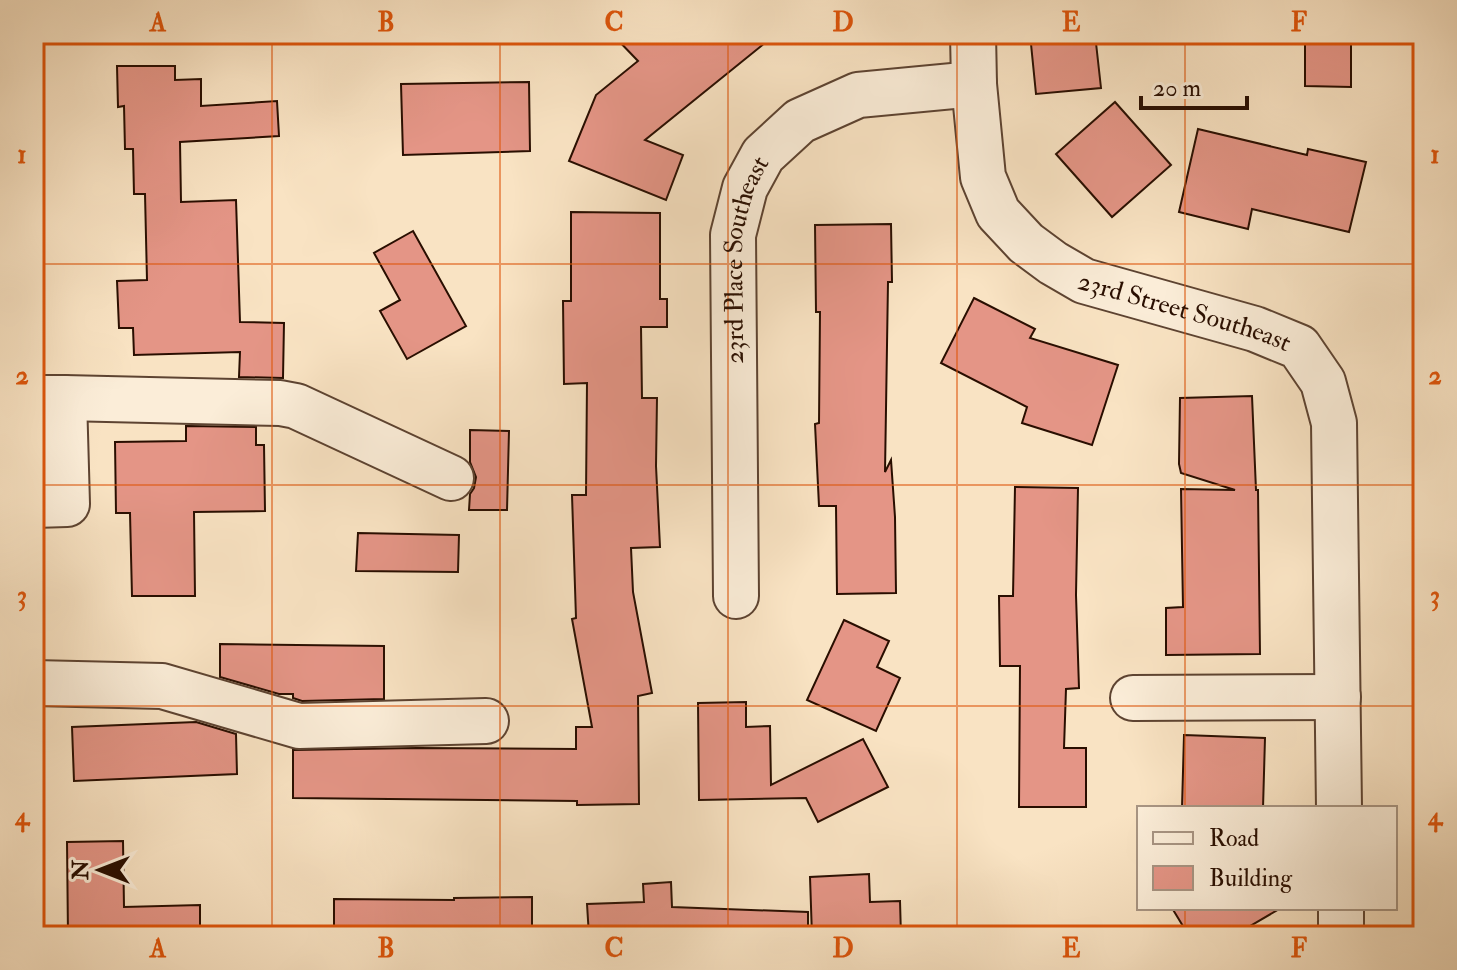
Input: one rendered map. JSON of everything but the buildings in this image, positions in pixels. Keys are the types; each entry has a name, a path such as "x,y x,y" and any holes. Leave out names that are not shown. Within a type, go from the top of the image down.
{"street":[{"name":"23rd Street Southeast","path":"973,34 974,84 983,177 998,213 1026,243 1084,281 1255,329 1299,347 1323,382 1334,423 1339,806"},
{"name":"23rd Place Southeast","path":"736,596 733,235 745,188 763,155 800,121 811,116 858,95 974,84"},
{"path":"34,505 67,504 49,398 280,403 296,406 451,478"},
{"path":"34,683 162,686 299,726 486,721"},
{"path":"1133,698 1338,697"},
{"path":"1341,910 1341,936"}]}
